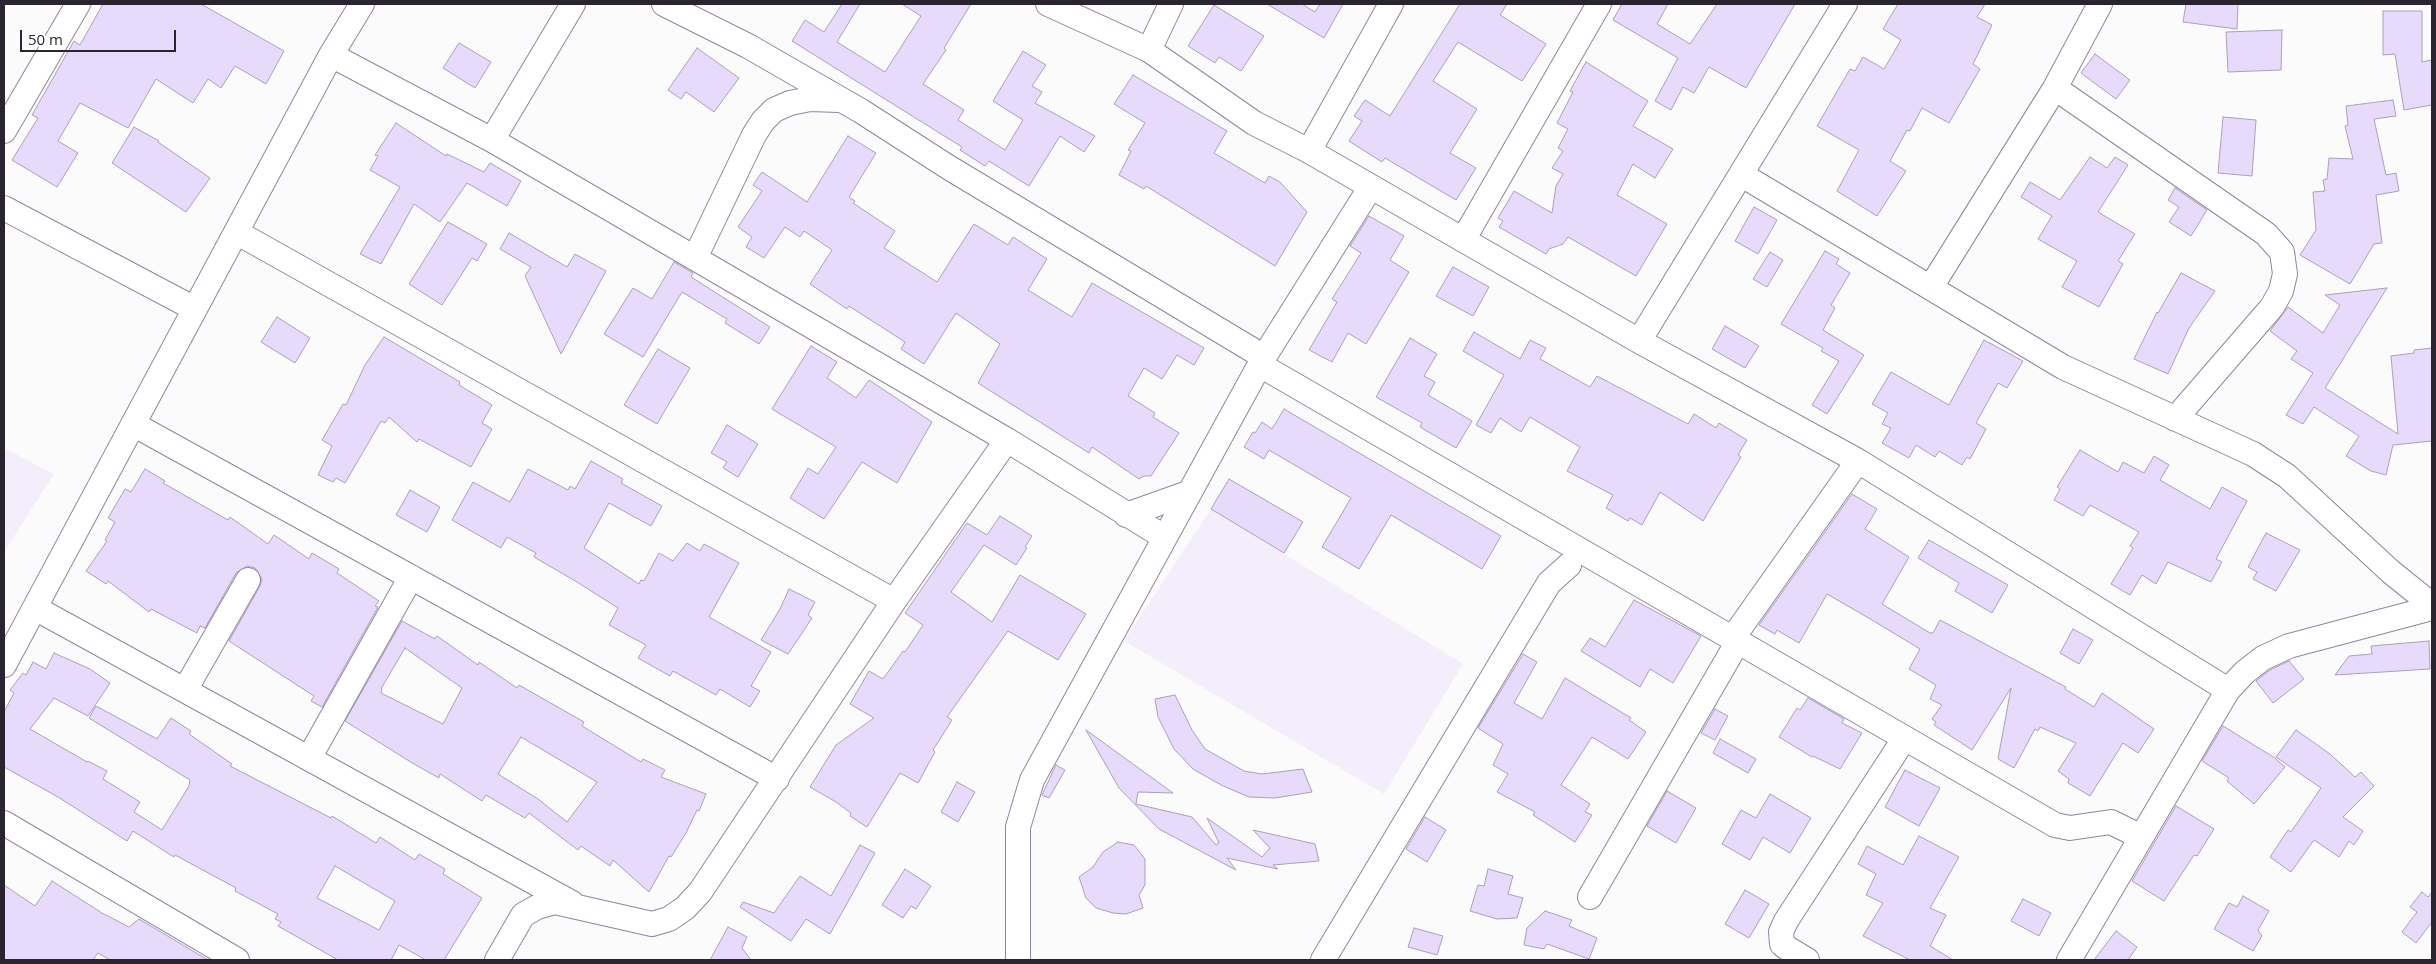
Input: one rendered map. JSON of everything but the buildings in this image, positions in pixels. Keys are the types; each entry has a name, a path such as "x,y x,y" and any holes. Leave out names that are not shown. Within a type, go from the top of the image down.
{"street":[{"path":"4,131 78,4"},
{"path":"4,665 331,55 362,4"},
{"path":"492,140 573,4"},
{"path":"664,4 748,46 841,100 1262,361 1735,641 2055,826 2070,828 2111,822 2141,837"},
{"path":"1048,4 1149,50 1254,123 1309,151 1370,188 1639,341 1858,461 2228,690"},
{"path":"1149,50 1171,4"},
{"path":"1309,151 1391,4"},
{"path":"1463,240 1599,4"},
{"path":"1639,341 1845,4"},
{"path":"1931,287 2055,88 2100,4"},
{"path":"331,55 492,140 1007,440 1164,538"},
{"path":"2055,88 2266,234 2282,252 2285,274 2281,291 2272,307 2175,419"},
{"path":"695,258 754,134 763,121 774,110 790,103 810,99 841,100"},
{"path":"1742,175 2063,367 2253,454 2287,476 2377,559 2432,606"},
{"path":"1018,960 1018,826 1032,780 1262,361 1370,188"},
{"path":"4,208 195,309"},
{"path":"236,232 894,601"},
{"path":"133,424 777,779"},
{"path":"497,960 523,915 537,907 555,902 577,905 652,924 669,919 685,908 700,892 894,601 1007,440"},
{"path":"1590,897 1735,641 1858,461"},
{"path":"1126,514 1188,494"},
{"path":"1323,960 1534,606 1549,583 1569,565"},
{"path":"309,758 411,577"},
{"path":"186,690 248,580"},
{"path":"2070,960 2228,690 2245,672 2263,658 2289,646 2432,606"},
{"path":"35,608 577,905"},
{"path":"1807,960 1782,944 1781,932 1786,921 1904,738"},
{"path":"4,823 237,960"}],"shaded area":[{"path":"4,448 54,474 4,552"},
{"path":"1211,509 1463,664 1384,794 1124,641"}]}
